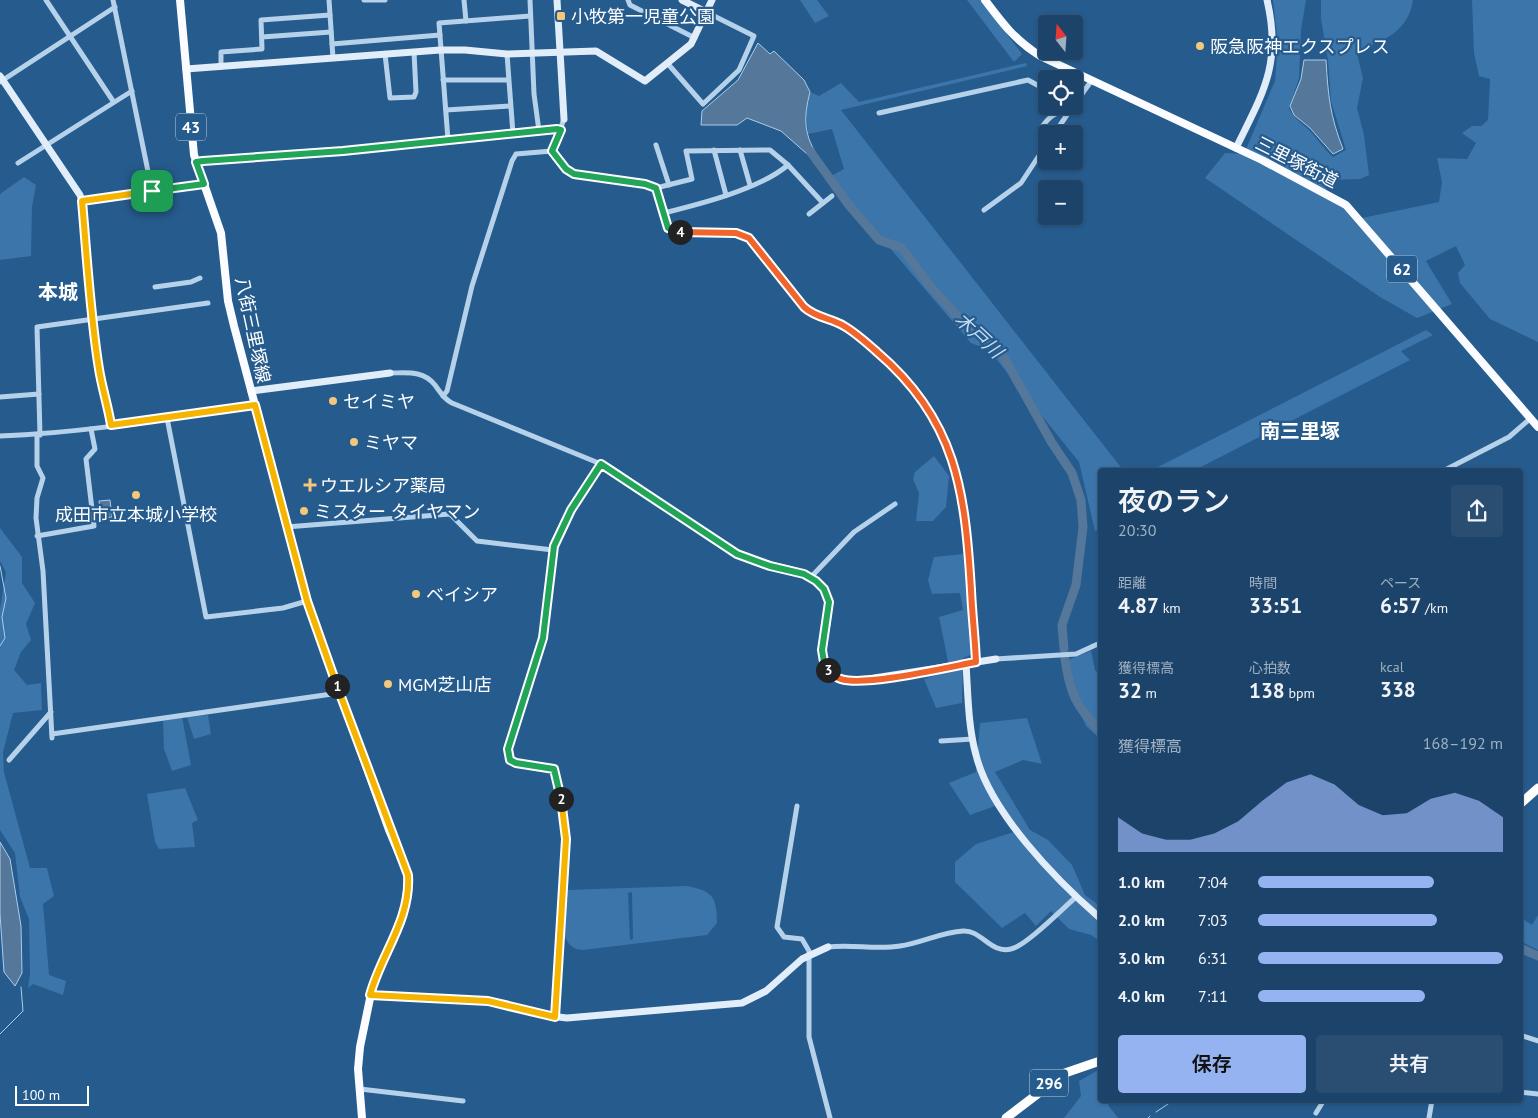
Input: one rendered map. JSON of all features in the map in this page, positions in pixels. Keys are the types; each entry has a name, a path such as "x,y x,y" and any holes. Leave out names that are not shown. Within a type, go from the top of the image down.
{"highway":[{"path":"1523,801 1538,788"},
{"name":"296","path":"1006,1118 1055,1079 1074,1069 1098,1062"}],"main road":[{"name":"八街三里塚線","path":"180,0 196,162 221,233 228,301 286,527 307,601 339,693 408,875 407,898 400,922 370,995 358,1058 362,1118"},
{"name":"三里塚街道","path":"985,0 1009,32 1020,43 1040,56 1236,148 1346,205 1538,427"}],"street":[{"path":"46,0 113,101"},
{"path":"113,0 152,191"},
{"path":"329,0 333,58"},
{"path":"364,0 384,0"},
{"path":"464,0 466,21"},
{"path":"530,0 539,131"},
{"path":"552,151 564,119 557,0"},
{"path":"628,0 630,5 695,38"},
{"path":"668,64 703,104 739,70 754,36 682,0"},
{"path":"186,70 440,50 506,54 560,51 601,52 645,81 668,64 695,38 712,0"},
{"path":"1236,148 1270,72 1273,36 1267,0"},
{"path":"111,425 92,320 82,201 47,145 1,79 115,7"},
{"path":"222,66 221,52 262,49 261,20 330,15"},
{"path":"448,140 439,23 530,16"},
{"path":"262,37 331,32"},
{"path":"332,44 440,35"},
{"path":"385,54 390,98 414,97 416,92 414,52"},
{"path":"506,54 512,134"},
{"path":"443,80 508,80"},
{"path":"879,113 1028,80 1038,85"},
{"path":"1083,92 1092,80"},
{"path":"18,163 113,101 132,91"},
{"path":"446,110 510,106"},
{"path":"1044,125 1053,115"},
{"path":"196,162 343,151 561,130"},
{"path":"656,145 669,185"},
{"path":"714,150 726,195"},
{"path":"740,150 750,185"},
{"path":"552,151 566,169 574,174 645,184 656,188 692,179 686,151 770,150 788,165 823,203"},
{"path":"443,396 447,391 472,286 513,158 520,154 552,151"},
{"path":"984,210 1021,183 1038,157"},
{"path":"664,213 726,195 775,175 788,165"},
{"path":"82,201 204,184"},
{"path":"656,188 668,228 674,231 736,233 749,238 804,307 814,315 849,329 897,370 939,428 950,452 962,492 967,524 976,662"},
{"path":"809,214 832,196"},
{"path":"155,287 191,282 200,278"},
{"path":"208,303 37,327 39,394 37,466 43,478 36,498 37,536 42,571 52,736 339,693"},
{"path":"251,390 390,373 422,374 452,403 601,464 737,554 770,566 811,577 820,584 828,597 829,611 822,655 826,667 837,677 852,681 996,659 1076,654 1098,644"},
{"path":"0,397 39,394"},
{"path":"0,436 38,435 91,429 255,405"},
{"path":"167,418 206,617 283,608 307,601"},
{"path":"1450,468 1509,437 1531,418"},
{"path":"37,536 94,526 86,459 95,449 91,429"},
{"path":"555,1017 566,839 559,785 554,769 516,763 510,760 508,753 543,638 553,550 571,510 601,464"},
{"path":"811,577 854,532 895,504"},
{"path":"286,527 450,514 477,541 553,550"},
{"path":"966,664 973,739 980,769 1001,808 1024,840 1076,897 1098,916"},
{"path":"9,760 51,712"},
{"path":"941,741 973,739"},
{"path":"797,806 777,927 784,937 802,939 810,954 809,1038 830,1118"},
{"path":"370,995 488,1001 555,1017 586,1018 742,1003 766,991 810,954 828,947 902,946 964,931 977,935 995,948 1016,948 1076,897"},
{"path":"1523,1037 1538,1042"},
{"path":"360,1089 463,1101"},
{"path":"1523,1092 1538,1094"},
{"path":"1316,1113 1322,1103"},
{"path":"1429,1118 1432,1103"}],"shaded area":[{"path":"800,0 817,0 829,16 815,23"},
{"path":"967,0 981,0 1022,54 1014,62"},
{"path":"1273,0 1306,0 1301,30 1299,78 1289,108 1295,117 1333,157 1346,150 1331,101 1328,60 1321,19 1321,0 1413,0 1406,20 1400,28 1375,44 1356,50 1363,78 1357,108 1364,135 1369,175 1360,179 1328,180 1326,190 1357,219 1439,202 1442,182 1437,158 1467,159 1476,143 1462,133 1472,126 1481,126 1488,120 1490,79 1479,76 1474,53 1472,0 1538,0 1538,342 1490,319 1460,283 1458,273 1465,265 1456,246 1426,261 1452,304 1417,318 1380,297 1205,178 1225,153 1244,154 1275,81 1278,43"},
{"path":"758,43 770,54 774,51 804,80 810,92 806,111 806,127 810,142 819,158 815,161 781,131 747,118 737,125 701,125 702,111 738,80"},
{"path":"1304,60 1326,60 1330,105 1343,149 1333,154 1310,128 1294,115 1290,106 1301,79"},
{"path":"1026,63 1027,66 841,110 1121,468 1098,468 1098,530 1095,531 1079,462 989,350 971,343 853,205 831,176 844,169 832,129 808,134 806,110 810,92 819,96 841,83 859,102"},
{"path":"24,177 36,185 32,207 31,256 0,260 0,194"},
{"path":"1426,330 1433,335 1401,351 1410,360 1199,468 1156,468"},
{"path":"934,456 949,476 946,507 933,521 916,521 919,493 913,479 915,472"},
{"path":"110,500 112,517 101,519 99,501"},
{"path":"0,528 22,557 22,583 35,603 26,624 31,640 21,652 14,670 27,685 41,683 42,710 13,713 3,752 4,772 30,868 47,868 54,896 43,904 49,975 66,981 63,995 33,984 28,988 30,974 29,919 20,897 15,853 0,830 0,609 6,572 0,561"},
{"path":"963,554 973,654 963,658 962,703 936,708 924,679 950,671 939,617 963,610 960,593 932,594 928,580 934,557"},
{"path":"1091,651 1095,670 1098,674 1098,737 1086,726 1070,691 1070,659"},
{"path":"208,715 211,734 194,739 187,717"},
{"path":"182,717 191,765 172,771 164,749 163,721"},
{"path":"1027,718 1042,764 1023,760 995,772 1030,830 1048,840 1072,865 1085,895 1098,905 1098,940 1091,935 1069,929 1051,911 1036,926 1025,913 1002,928 955,882 955,862 976,844 1017,831 995,806 970,815 949,783 976,772 980,723"},
{"path":"185,788 198,820 192,823 195,847 159,849 155,842 147,794"},
{"path":"0,842 10,859 21,926 22,973 15,986 4,972 0,914"},
{"path":"687,886 702,890 711,896 716,907 717,923 707,935 583,950 569,944 566,938 563,921 568,898 566,890","holes":["632,892 633,939 630,940 628,893"]},
{"path":"1538,915 1538,950 1523,942 1523,919 1532,925"},
{"path":"1098,1070 1098,1103 1110,1103 1108,1105 1118,1118 1064,1118 1081,1096 1079,1081"}],"waterway":[{"name":"木戸川","path":"810,151 848,204 879,240 902,248 930,286 958,317 1002,354 1052,443 1072,473 1081,500 1083,527 1076,585 1062,625 1064,649"},
{"path":"0,566 6,598 2,617 5,638 0,646"},
{"name":"木戸川","path":"1065,659 1069,682 1075,699 1098,729"},
{"name":"木戸川","path":"1523,949 1538,956"},
{"path":"0,1034 23,1011 21,987"},
{"path":"1156,1112 1170,1103"}],"place":[{"name":"小牧第一児童公園","path":"561,16"},
{"name":"阪急阪神エクスプレス","path":"1200,46"},
{"name":"セイミヤ","path":"333,401"},
{"name":"ミヤマ","path":"354,442"},
{"name":"ウエルシア薬局","path":"310,485"},
{"name":"成田市立本城小学校","path":"136,495"},
{"name":"ミスター タイヤマン","path":"304,511"},
{"name":"ベイシア","path":"416,594"},
{"name":"MGM芝山店","path":"388,684"}],"district":[{"name":"本城","path":"58,292"},
{"name":"南三里塚","path":"1300,431"}],"route":[{"path":"561,130 552,146 552,151 562,165 570,172 645,184 656,188 666,225 670,230 736,233 749,238 804,307 814,315 837,322 849,329 897,370 916,394 939,428 950,452 960,483 967,524 976,662 904,675 852,681 842,680 829,672 822,659 829,607 828,597 820,584 804,574 753,561 737,554 607,466 601,464 571,510 558,534 554,546 543,638 508,749 510,760 516,763 554,769 559,785 566,839 562,889 561,950 555,1017 497,1002 370,995 376,976 394,940 400,922 407,898 408,875 389,830 307,601 255,405 111,425 92,320 82,201 152,191 204,184 196,162 269,155 343,151 561,130"}]}
